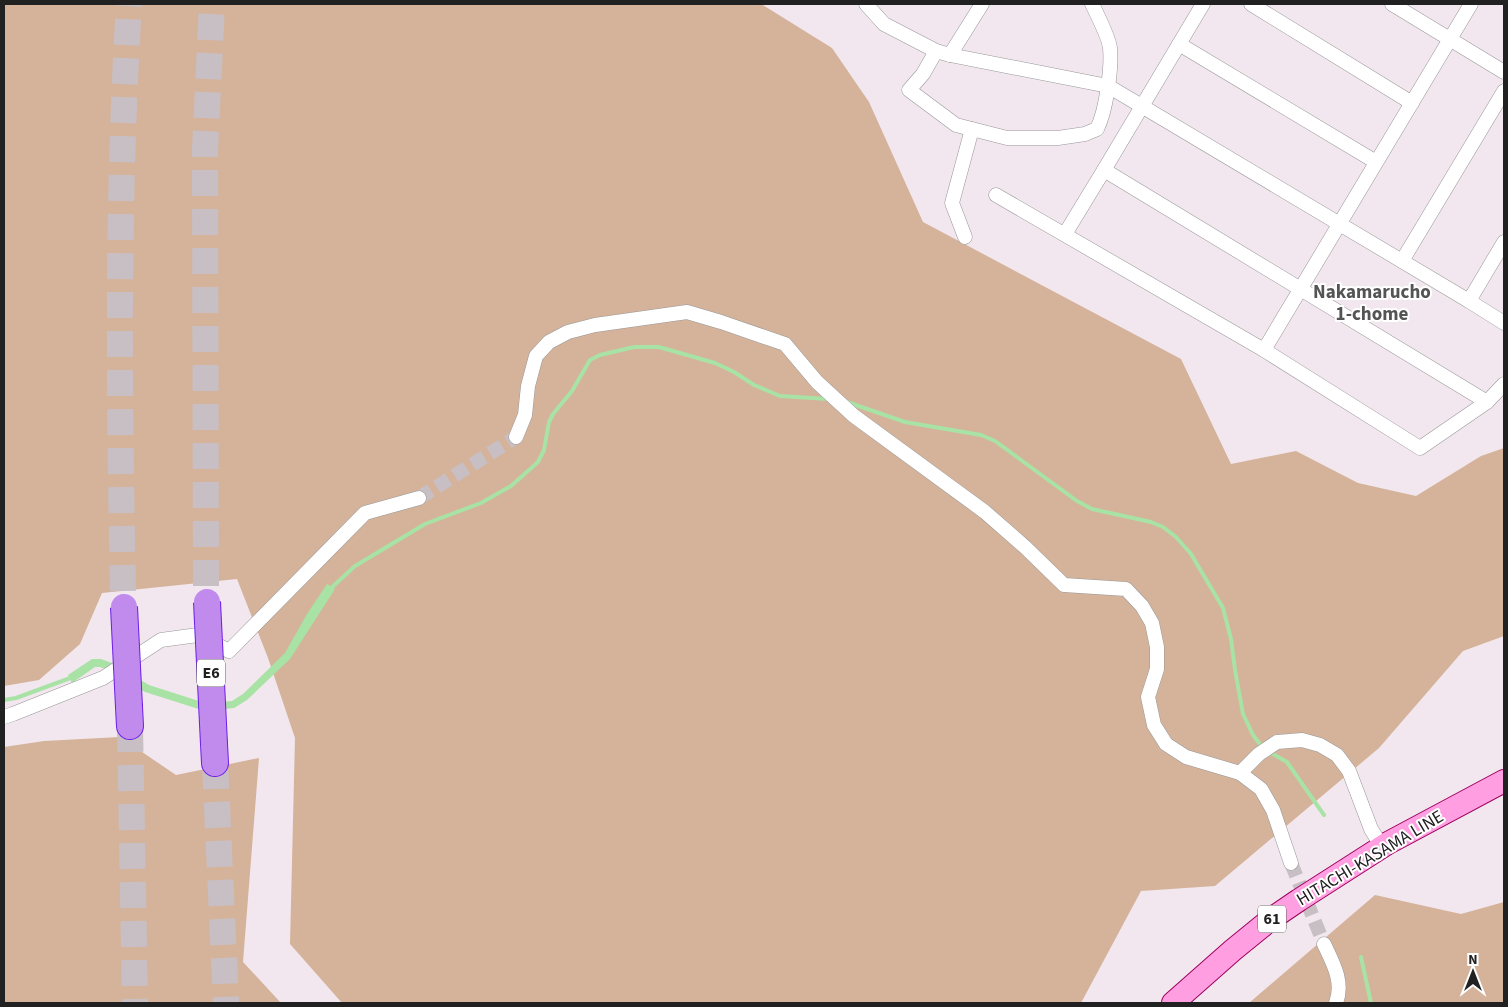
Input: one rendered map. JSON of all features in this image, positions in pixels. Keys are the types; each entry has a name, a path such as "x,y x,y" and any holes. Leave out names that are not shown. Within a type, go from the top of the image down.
{"highway":[{"name":"E6","path":"206,594 215,754"},
{"path":"124,599 130,717"}],"main road":[{"name":"HITACHI-KASAMA LINE","path":"1173,1003 1271,919 1382,848 1504,782"}],"street":[{"path":"866,4 884,24 936,51 1108,86 1143,105 1504,323"},
{"path":"950,55 982,4"},
{"path":"936,51 924,74 910,90 956,125 1007,138 1058,138 1085,134 1097,129 1101,120 1108,86 1110,46 1092,4"},
{"path":"1065,234 1203,4"},
{"path":"1250,4 1412,103"},
{"path":"1392,4 1504,72"},
{"path":"1264,350 1471,4"},
{"path":"1178,44 1376,162"},
{"path":"1402,261 1504,91"},
{"path":"965,237 952,203 972,129"},
{"path":"1104,170 1487,402"},
{"path":"996,195 1264,350 1420,448 1487,402 1504,384"},
{"path":"1470,301 1504,242"},
{"path":"516,437 525,416 528,386 536,356 549,342 568,332 603,324 688,312 785,344 818,382 854,416 985,512 1064,585 1126,589 1142,606 1152,623 1157,647 1157,669 1148,697 1154,725 1166,744 1186,757 1240,773 1260,789 1274,810 1292,863"},
{"path":"4,717 103,678 161,640 198,635 229,650 365,513 419,498"},
{"path":"1240,773 1259,754 1276,742 1302,740 1320,745 1337,755 1349,771 1370,829 1382,848"},
{"path":"1324,944 1338,973 1339,995 1336,1003"}],"shaded area":[{"path":"4,4 761,4 832,48 869,102 923,222 1181,359 1231,464 1296,451 1358,483 1416,496 1481,456 1504,448 1504,636 1463,651 1379,748 1215,886 1141,891 1081,1003 342,1003 290,944 295,738 268,658 237,579 102,593 80,644 39,680 4,686"},
{"path":"327,584 335,589 290,659 247,700 234,708 205,711 145,692 100,667 95,667 72,683 68,675 92,659 101,659 112,663 149,685 205,703 232,701 243,694 285,653"},
{"path":"120,737 176,775 259,758 243,962 281,1003 4,1003 4,747 44,741"},
{"path":"1375,895 1461,914 1504,902 1504,1003 1249,1003"}],"waterway":[{"path":"330,589 355,566 425,524 481,503 511,486 538,462 544,450 549,422 553,414 572,391 590,360 600,355 634,347 659,347 715,363 754,385 780,396 828,399"},
{"path":"847,402 905,422 981,435 995,441 1077,501 1092,509 1151,522 1163,527 1176,537 1191,554 1223,608 1231,639 1243,714 1253,735 1263,748"},
{"path":"4,700 16,698 73,677"},
{"path":"1269,752 1287,762 1324,815"},
{"path":"1361,957 1371,1003"}],"tunnel":[{"path":"123,591 120,298 122,151 129,4"},
{"path":"206,586 205,150 212,4"},
{"path":"419,498 516,437"},
{"path":"130,726 135,1003"},
{"path":"215,763 226,1003"},
{"path":"1291,863 1324,944"}],"district":[{"name":"Nakamarucho 1-chome","path":"1372,303"}]}
